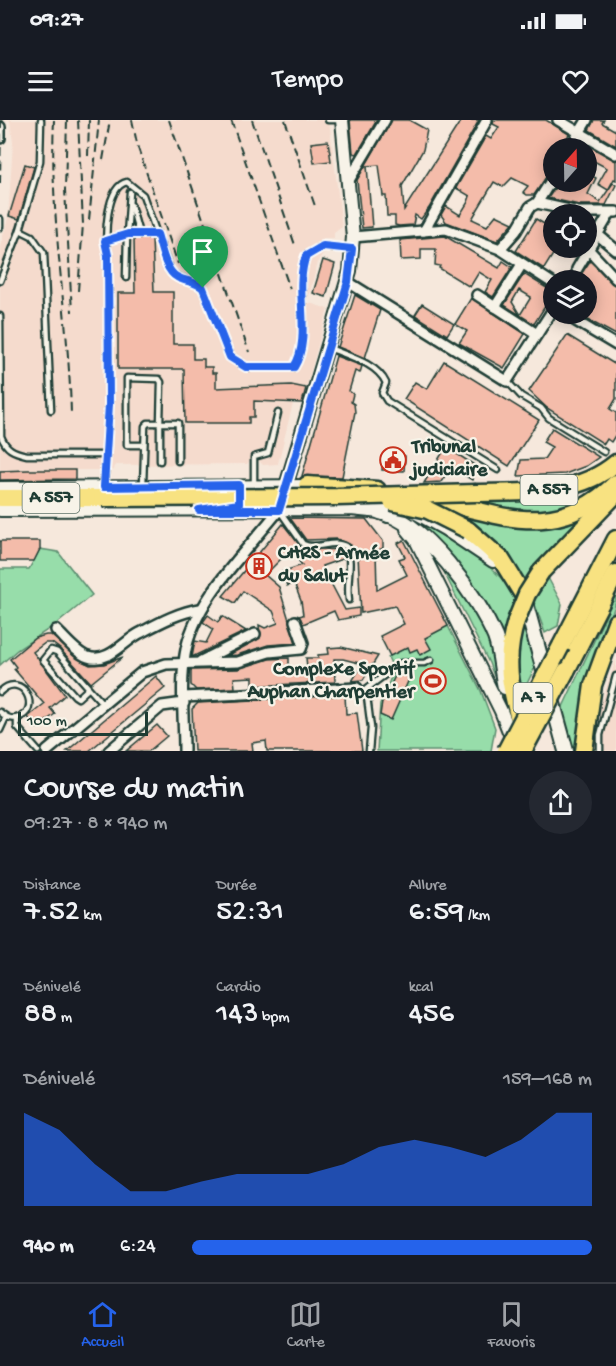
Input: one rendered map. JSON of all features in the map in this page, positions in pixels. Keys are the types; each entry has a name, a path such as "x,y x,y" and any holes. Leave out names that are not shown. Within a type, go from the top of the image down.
{"highway":[{"name":"A 557","path":"0,498 103,492 337,498 557,489 592,478 610,458"},
{"path":"307,485 389,492 507,519 527,521 560,517 580,509 594,502 616,483"},
{"path":"522,730 508,677 510,647 516,621 527,594 541,572 616,493"},
{"path":"337,498 415,506 444,517 468,530 501,558 522,593"},
{"name":"A 7","path":"506,751 616,539"},
{"name":"A 7","path":"523,751 616,573"},
{"path":"578,751 593,685 616,622"},
{"path":"532,751 561,690 566,671"},
{"path":"584,751 593,685"},
{"path":"515,706 532,751"}],"main road":[{"path":"374,510 400,518 412,526 469,590 495,639 508,698 532,751"},
{"path":"522,593 566,751"}],"street":[{"path":"184,751 184,663 190,633 200,609 280,506 348,282 353,243 342,120"},
{"path":"348,182 385,120"},
{"path":"424,231 487,120"},
{"path":"558,120 616,154"},
{"path":"577,138 587,120"},
{"path":"0,127 0,138"},
{"path":"500,249 516,231 530,207 537,203 544,192"},
{"path":"537,203 578,212 613,212"},
{"path":"613,212 598,235 616,250"},
{"path":"353,243 424,231 456,231 500,249 543,277"},
{"path":"578,269 584,258"},
{"path":"596,258 616,279"},
{"path":"495,307 522,264"},
{"path":"348,282 507,381 544,324"},
{"path":"477,295 537,334"},
{"path":"581,324 616,345"},
{"path":"0,488 103,492 143,487 287,484 358,492 407,508 430,520 489,558 506,572 522,593"},
{"path":"239,485 239,504"},
{"path":"199,510 239,504 374,510 412,534 501,711 516,751"},
{"path":"0,510 133,514 280,506"},
{"path":"56,630 83,654 99,658 114,652 137,634 187,611 200,609"},
{"path":"47,751 142,672 166,664 238,662 269,652 301,649 303,643 295,621"},
{"path":"199,663 255,634"},
{"path":"109,751 162,706 184,700 357,688"},
{"path":"556,717 560,751"}],"lane":[{"path":"0,281 20,230 39,161 41,120"},
{"path":"328,120 342,120"},
{"path":"103,492 109,404 108,255 105,241 111,200 117,187 127,182 143,195 170,271 177,277 197,282 203,288 230,357 246,367 294,367 298,360 303,328 300,302 306,256 323,246 353,243"},
{"path":"126,278 130,192"},
{"path":"130,200 139,234"},
{"path":"0,219 0,227"},
{"path":"20,230 32,236 44,253 51,410"},
{"path":"105,241 128,234 157,234"},
{"path":"0,316 1,436 4,446 15,452 27,454 105,455"},
{"path":"329,348 363,362 382,375 386,383 382,393 387,401 498,470"},
{"path":"144,445 127,445 127,378 161,382 160,461"},
{"path":"507,381 521,396 541,408 549,418 610,458"},
{"path":"254,485 254,457 268,453 278,413"},
{"path":"143,487 144,445 148,423 178,423 178,461"},
{"path":"280,506 303,544 310,547 331,543 347,547 351,571 346,582 349,600"},
{"path":"89,688 78,698 75,696 43,660 45,655 51,650 57,652 89,688 103,704"},
{"path":"369,751 371,728 366,688 401,663 424,663 431,660"},
{"path":"600,751 600,735 616,676"},
{"path":"0,692 12,686 26,692 29,708 17,718 6,717 0,712"},
{"path":"0,730 6,717"},
{"path":"17,718 17,727 38,751"}],"shaded area":[{"path":"10,120 329,120 342,227 334,233 334,238 323,238 323,255 319,259 307,302 328,309 302,403 293,403 278,464 263,465 259,461 250,460 247,464 115,465 114,470 75,470 75,483 0,483 0,247 8,218 13,142"},
{"path":"616,660 616,751 592,751 598,712"}],"green space":[{"path":"577,496 586,500 540,514 461,502"},
{"path":"597,505 526,583 492,540 449,508 482,518"},
{"path":"406,514 483,560 518,595 503,641 472,587"},
{"path":"40,549 58,552 92,595 0,665 0,569 29,569"},
{"path":"437,558 469,596 492,641 508,712 489,663"},
{"path":"546,574 562,604 558,626 545,633 532,596"},
{"path":"616,594 616,602 584,700 575,751 569,751 561,711"},
{"path":"522,620 536,665 519,700 514,665"},
{"name":"Complexe Sportif Auphan Charpentier","path":"448,626 481,691 495,728 491,751 377,751 380,704 394,670 388,657"}],"building":[{"path":"350,120 377,120 357,154 353,153"},
{"path":"392,120 409,120 427,130 423,150 402,186 404,210 458,125 463,120 479,120 429,208 421,219 415,215 413,225 395,225 395,216 387,216 386,196 383,196 379,165 367,166 372,227 362,228 357,180"},
{"path":"494,120 546,120 569,134 567,138 543,138 543,182 534,195 527,195 523,192 528,186 512,178 503,187 494,182 472,219 487,226 496,215 513,223 497,241 446,222 441,215 446,206 460,215 468,202 470,196 456,188 486,136 491,139 499,127 493,124"},
{"path":"594,120 604,120 602,123 616,131 616,146 589,130"},
{"path":"328,141 331,161 314,163 311,143"},
{"path":"597,150 616,161 616,180 614,179 608,190 598,184 607,168 597,163"},
{"path":"25,164 34,167 19,219 9,216"},
{"path":"613,183 616,185 606,205 575,204 548,198 552,192 589,192 588,194 600,202"},
{"path":"536,219 543,223 543,258 551,258 544,269 516,251"},
{"path":"445,236 499,268 503,261 512,267 493,297 485,292 492,280 479,272 470,287 439,268 440,266 435,265 436,249 421,249 421,259 401,260 400,240"},
{"path":"134,238 152,238 154,292 173,292 173,344 193,344 193,359 204,359 204,367 212,367 212,373 216,373 216,388 291,385 306,388 302,403 254,401 254,417 249,417 249,423 185,423 184,369 118,369 118,293 135,293"},
{"path":"323,260 335,264 326,297 313,293"},
{"path":"590,261 616,286 616,335 596,324 597,270 584,270"},
{"path":"524,274 543,286 543,310 534,324 504,305","holes":["519,290 531,297 520,315 512,302"]},
{"path":"355,295 380,310 365,358 338,347"},
{"path":"471,298 525,334 504,368 459,343 467,331 455,324"},
{"path":"422,304 454,324 447,335 415,315"},
{"path":"567,335 616,365 616,399 610,409 616,413 616,434 611,442 607,439 604,444 547,408 529,391"},
{"path":"336,356 362,366 360,373 355,371 349,391 353,394 351,402 354,404 355,412 342,477 302,476"},
{"path":"444,361 539,420 509,466 404,399 415,382 427,389"},
{"path":"552,428 599,457 586,466 565,474 518,476 521,460 544,459 552,447 543,442"},
{"path":"446,447 479,468 472,480 451,467 441,482 424,483"},
{"path":"383,456 405,456 404,471 382,470"},
{"path":"75,470 75,479 0,480 0,471"},
{"path":"290,518 366,519 383,541 383,548 376,552 377,590 407,575 399,559 405,557 398,543 404,540 448,626 425,638 431,649 420,655 417,649 410,652 408,647 390,656 380,636 404,624 395,606 361,613 358,555 353,556 351,545 337,539 306,540"},
{"path":"283,524 302,548 343,550 345,558 322,566 345,610 359,608 359,616 338,620 334,611 303,624 299,616 303,615 301,601 294,583 287,586 282,572 302,565 290,550 265,575 279,587 296,643 268,645 227,656 260,638 259,625 265,628 278,623 273,611 243,591 235,603 223,596"},
{"path":"0,541 40,541 40,549 34,561 0,561"},
{"path":"208,615 218,622 222,616 246,631 192,657 195,641 206,643 213,629 203,622"},
{"path":"51,635 75,657 90,665 104,664 123,657 91,683 52,643 45,643 33,652 65,695 50,708 55,714 37,728 28,717 44,704 14,669 16,667 10,659 35,638"},
{"path":"341,647 378,656 363,680 352,681 363,664 334,659 335,682 253,686 253,677 234,678 235,688 196,690 191,685 191,670 238,669 269,659 289,658 289,667 307,667 306,658 318,658 318,655 329,654 328,648"},
{"path":"397,672 410,677 391,720 380,715 382,703"},
{"path":"156,676 165,688 89,751 67,751"},
{"path":"345,695 346,714 357,713 362,751 267,751 266,741 252,743 253,751 194,751 192,709 198,703"},
{"path":"157,725 167,736 149,751 126,751"}],"railway":[{"path":"0,183 1,120"},
{"path":"54,120 54,194 71,415"},
{"path":"67,120 65,190 72,312"},
{"path":"78,120 83,224 78,291"},
{"path":"88,156 89,120"},
{"path":"89,220 99,120"},
{"path":"103,160 110,120"},
{"path":"132,120 138,148 178,264"},
{"path":"169,120 249,352"},
{"path":"231,120 290,289"},
{"path":"252,120 295,245"},
{"path":"285,120 315,206"}],"place":[{"name":"Tribunal judiciaire","path":"393,460"},
{"name":"CHRS - Armée du Salut","path":"259,566"},
{"name":"Complexe Sportif Auphan Charpentier","path":"433,681"}],"route":[{"path":"128,234 157,234 170,271 177,277 197,282 203,288 230,357 246,367 294,367 298,360 303,328 300,302 303,265 306,256 323,246 352,249 348,282 279,510 199,510 239,504 241,494 239,485 104,487 109,404 108,255 105,241 128,234"}]}
